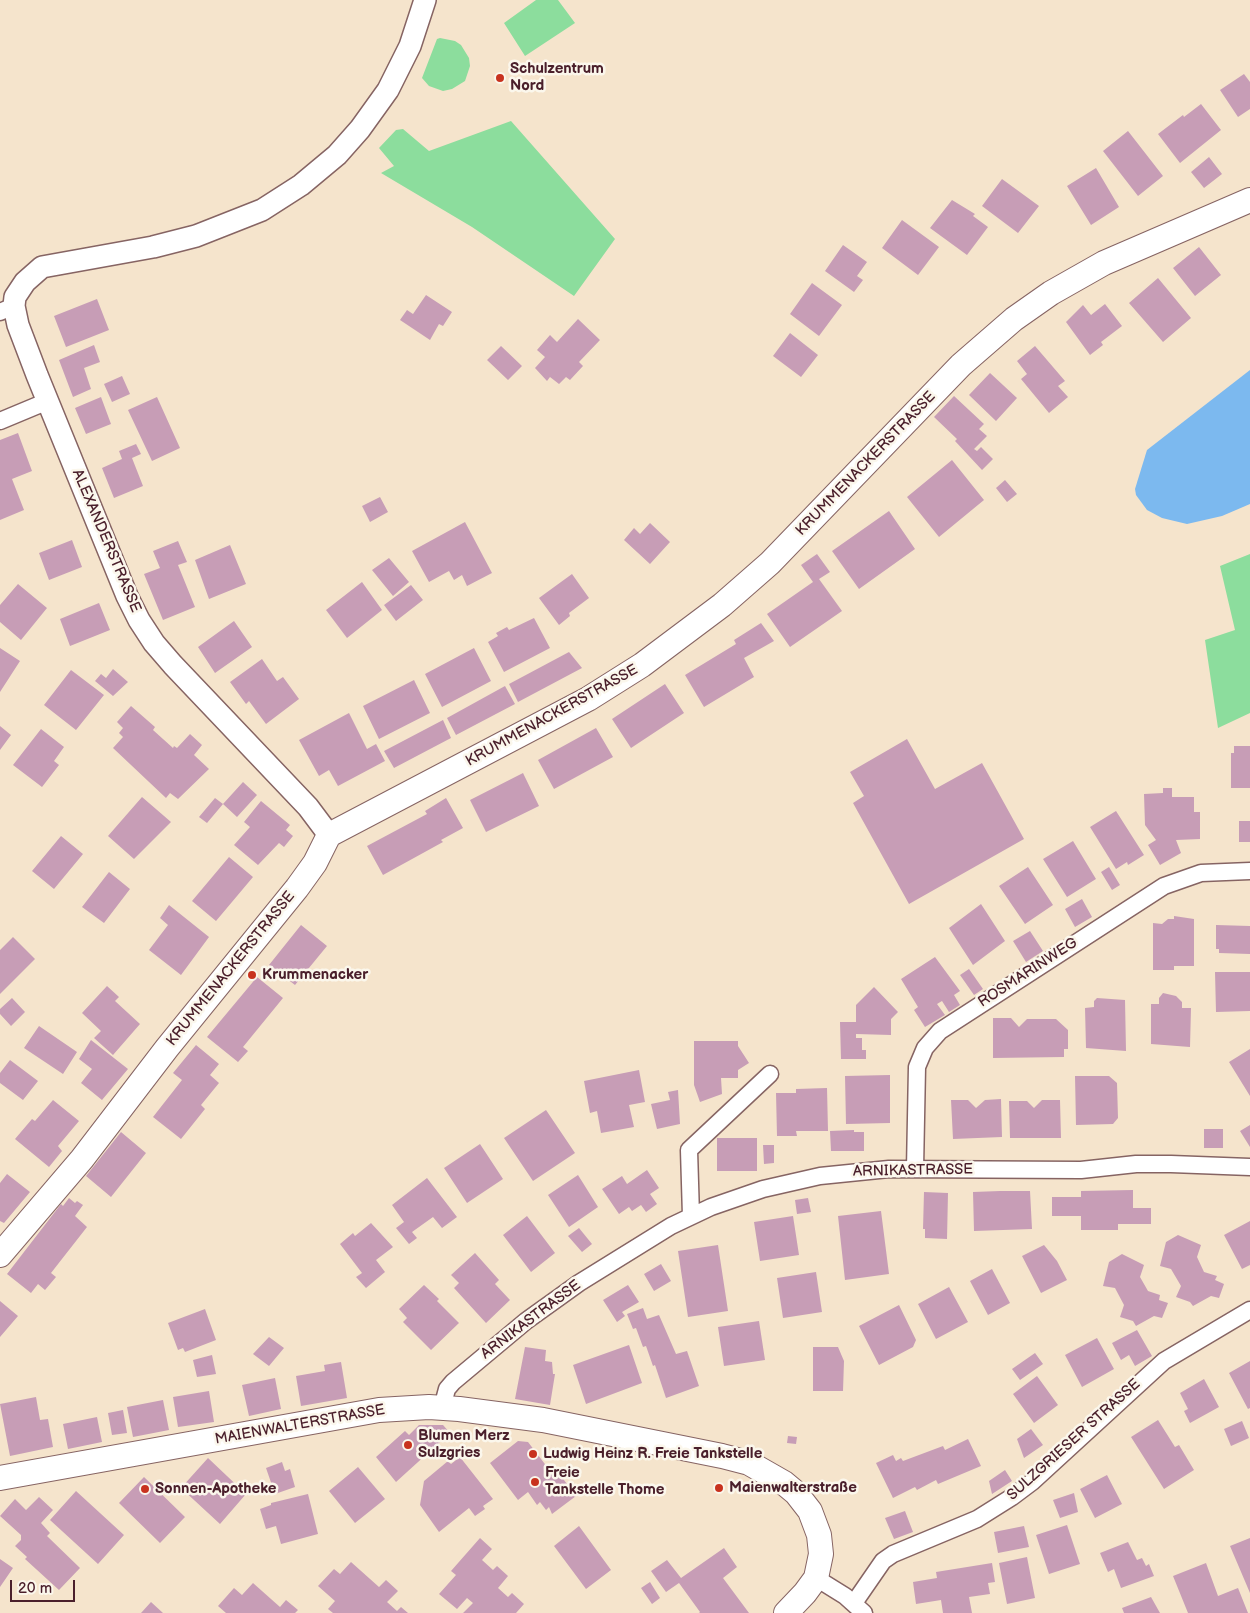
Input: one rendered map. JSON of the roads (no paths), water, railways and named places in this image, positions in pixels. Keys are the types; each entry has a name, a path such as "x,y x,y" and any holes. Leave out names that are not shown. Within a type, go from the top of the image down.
{"main road":[{"name":"KRUMMENACKERSTRASSE","path":"0,1255 82,1159 167,1048 297,888 315,863 329,835 588,699 642,665 710,615 764,569 961,365 1014,319 1104,263 1250,200"},
{"name":"MAIENWALTERSTRASSE","path":"0,1478 362,1412 442,1408 494,1412 592,1429 704,1452 749,1464 784,1483 796,1492 810,1511 821,1544 821,1562 816,1578"},
{"path":"786,1613 816,1578"}],"street":[{"path":"7,309 24,282 42,268 153,247 196,236 262,210 301,185 337,155 378,104 404,59 425,0"},
{"name":"ALEXANDERSTRASSE","path":"7,309 18,325 127,596 146,631 173,665 308,806 329,835"},
{"path":"0,421 48,401"},
{"name":"ROSMARINWEG","path":"916,1169 918,1067 925,1048 940,1031 1164,886 1201,873 1250,871"},
{"path":"691,1216 689,1150 770,1074"},
{"name":"ARNIKASTRASSE","path":"442,1408 447,1389 453,1382 526,1321 593,1273 657,1233 691,1216 745,1195 805,1178 866,1170 1081,1170 1136,1164 1250,1168"},
{"name":"SULZGRIESER STRASSE","path":"859,1608 878,1567 888,1557 977,1519 1017,1494 1164,1361 1250,1310"},
{"path":"816,1578 838,1591 859,1608"}],"water":[{"path":"1250,370 1250,504 1222,516 1187,524 1162,518 1147,510 1136,495 1135,489 1147,450"}],"place":[{"name":"Schulzentrum Nord","path":"500,78"},
{"name":"Krummenacker","path":"252,975"},
{"name":"Blumen Merz Sulzgries","path":"408,1445"},
{"name":"Ludwig Heinz R. Freie Tankstelle","path":"533,1454"},
{"name":"Freie Tankstelle Thome","path":"535,1482"},
{"name":"Maienwalterstraße","path":"719,1488"},
{"name":"Sonnen-Apotheke","path":"145,1489"}]}
